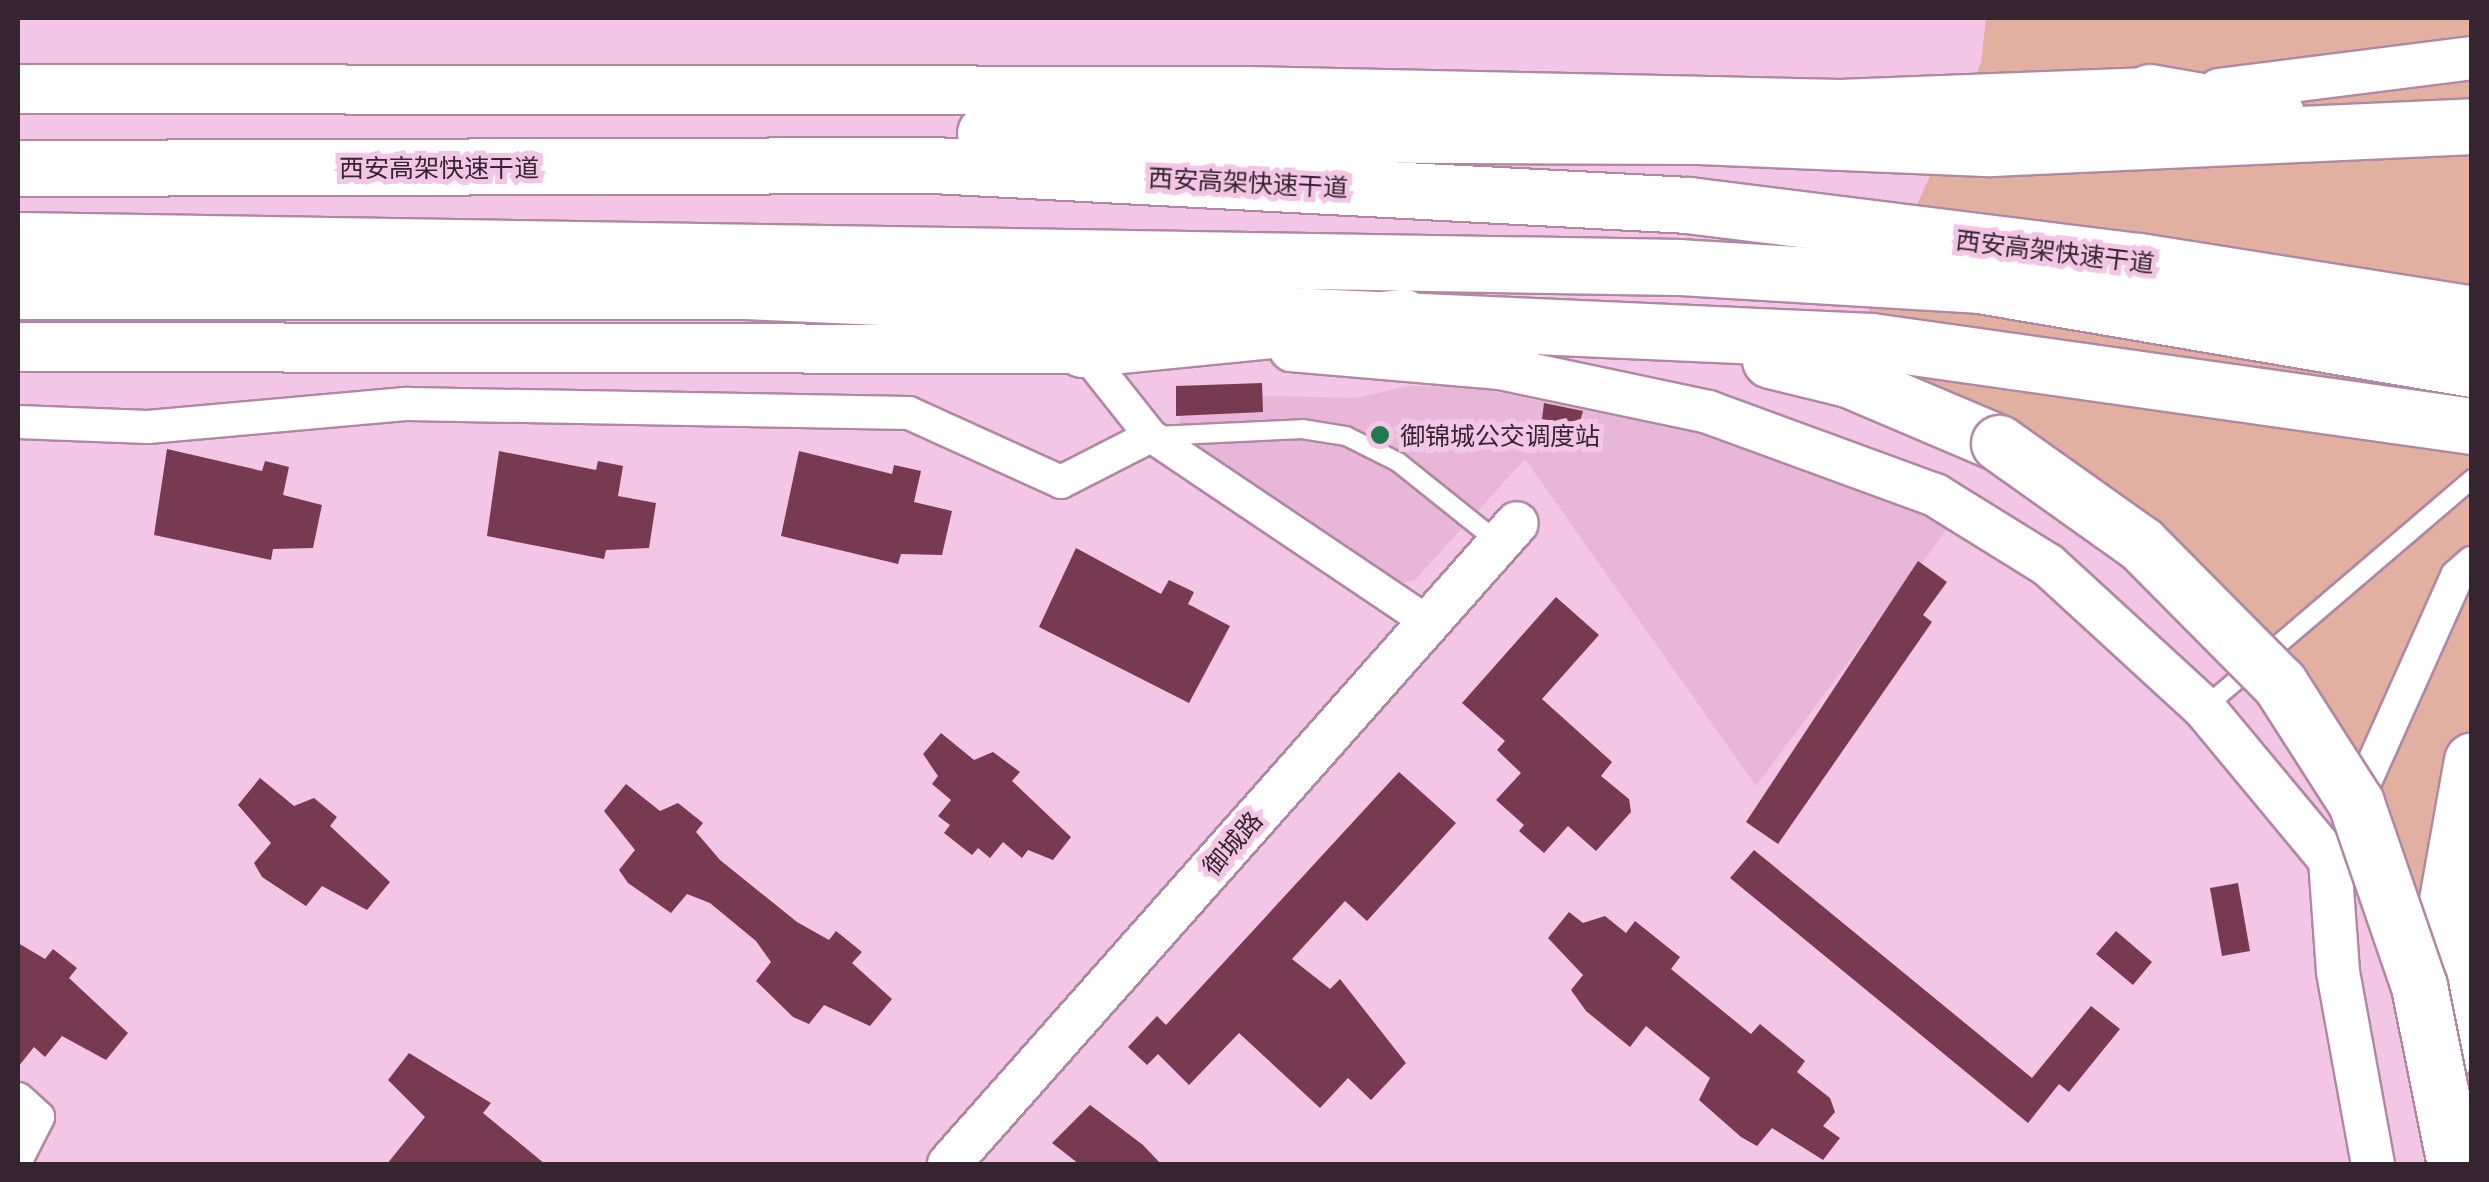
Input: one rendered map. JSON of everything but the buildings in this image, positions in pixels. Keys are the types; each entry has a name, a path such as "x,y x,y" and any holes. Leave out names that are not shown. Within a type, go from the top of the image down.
{"highway":[{"path":"2150,92 2384,132 2472,142"},
{"path":"18,135 1698,136 1990,148 2472,126"},
{"name":"西安高架快速干道","path":"18,168 933,165 1688,205 2139,261 2472,314"},
{"name":"西安高架快速干道","path":"18,240 1679,267 1979,285 2472,369"},
{"path":"18,291 745,291 1403,317 1870,341 2472,426"},
{"path":"1082,349 1403,317"},
{"path":"1646,329 1848,379 1998,443 2141,544 2280,684 2356,803 2447,1099"},
{"path":"2454,1164 2447,1099 2444,918 2472,760"}],"main road":[{"path":"18,90 1245,91 1840,104 2150,92"},
{"path":"18,347 1082,349"}],"street":[{"path":"2150,92 2264,88 2472,58"},
{"path":"1082,349 1151,436 1428,622"},
{"path":"1082,349 1342,350 1597,384 1726,418 1978,518 2108,614 2204,708 2330,860"},
{"path":"18,422 148,426 408,404 909,413 1061,482 1151,436"},
{"name":"御城路","path":"949,1164 1508,534"},
{"path":"2373,1164 2338,972 2330,860 2456,576 2472,563"},
{"path":"18,1099 38,1117 18,1156"}],"lane":[{"path":"1151,436 1302,429 1346,436 1398,462 1508,534"},
{"path":"2204,708 2472,479"}],"shaded area":[{"path":"1986,18 2471,18 2471,1142 2280,684 1850,353 1981,63"},
{"name":"御锦城公交调度站","path":"1408,386 1472,387 1696,433 1950,525 1756,786 1525,459 1415,580 1395,584 1182,443 1178,394 1356,398"}],"place":[{"name":"御锦城公交调度站","path":"1380,435"}]}
